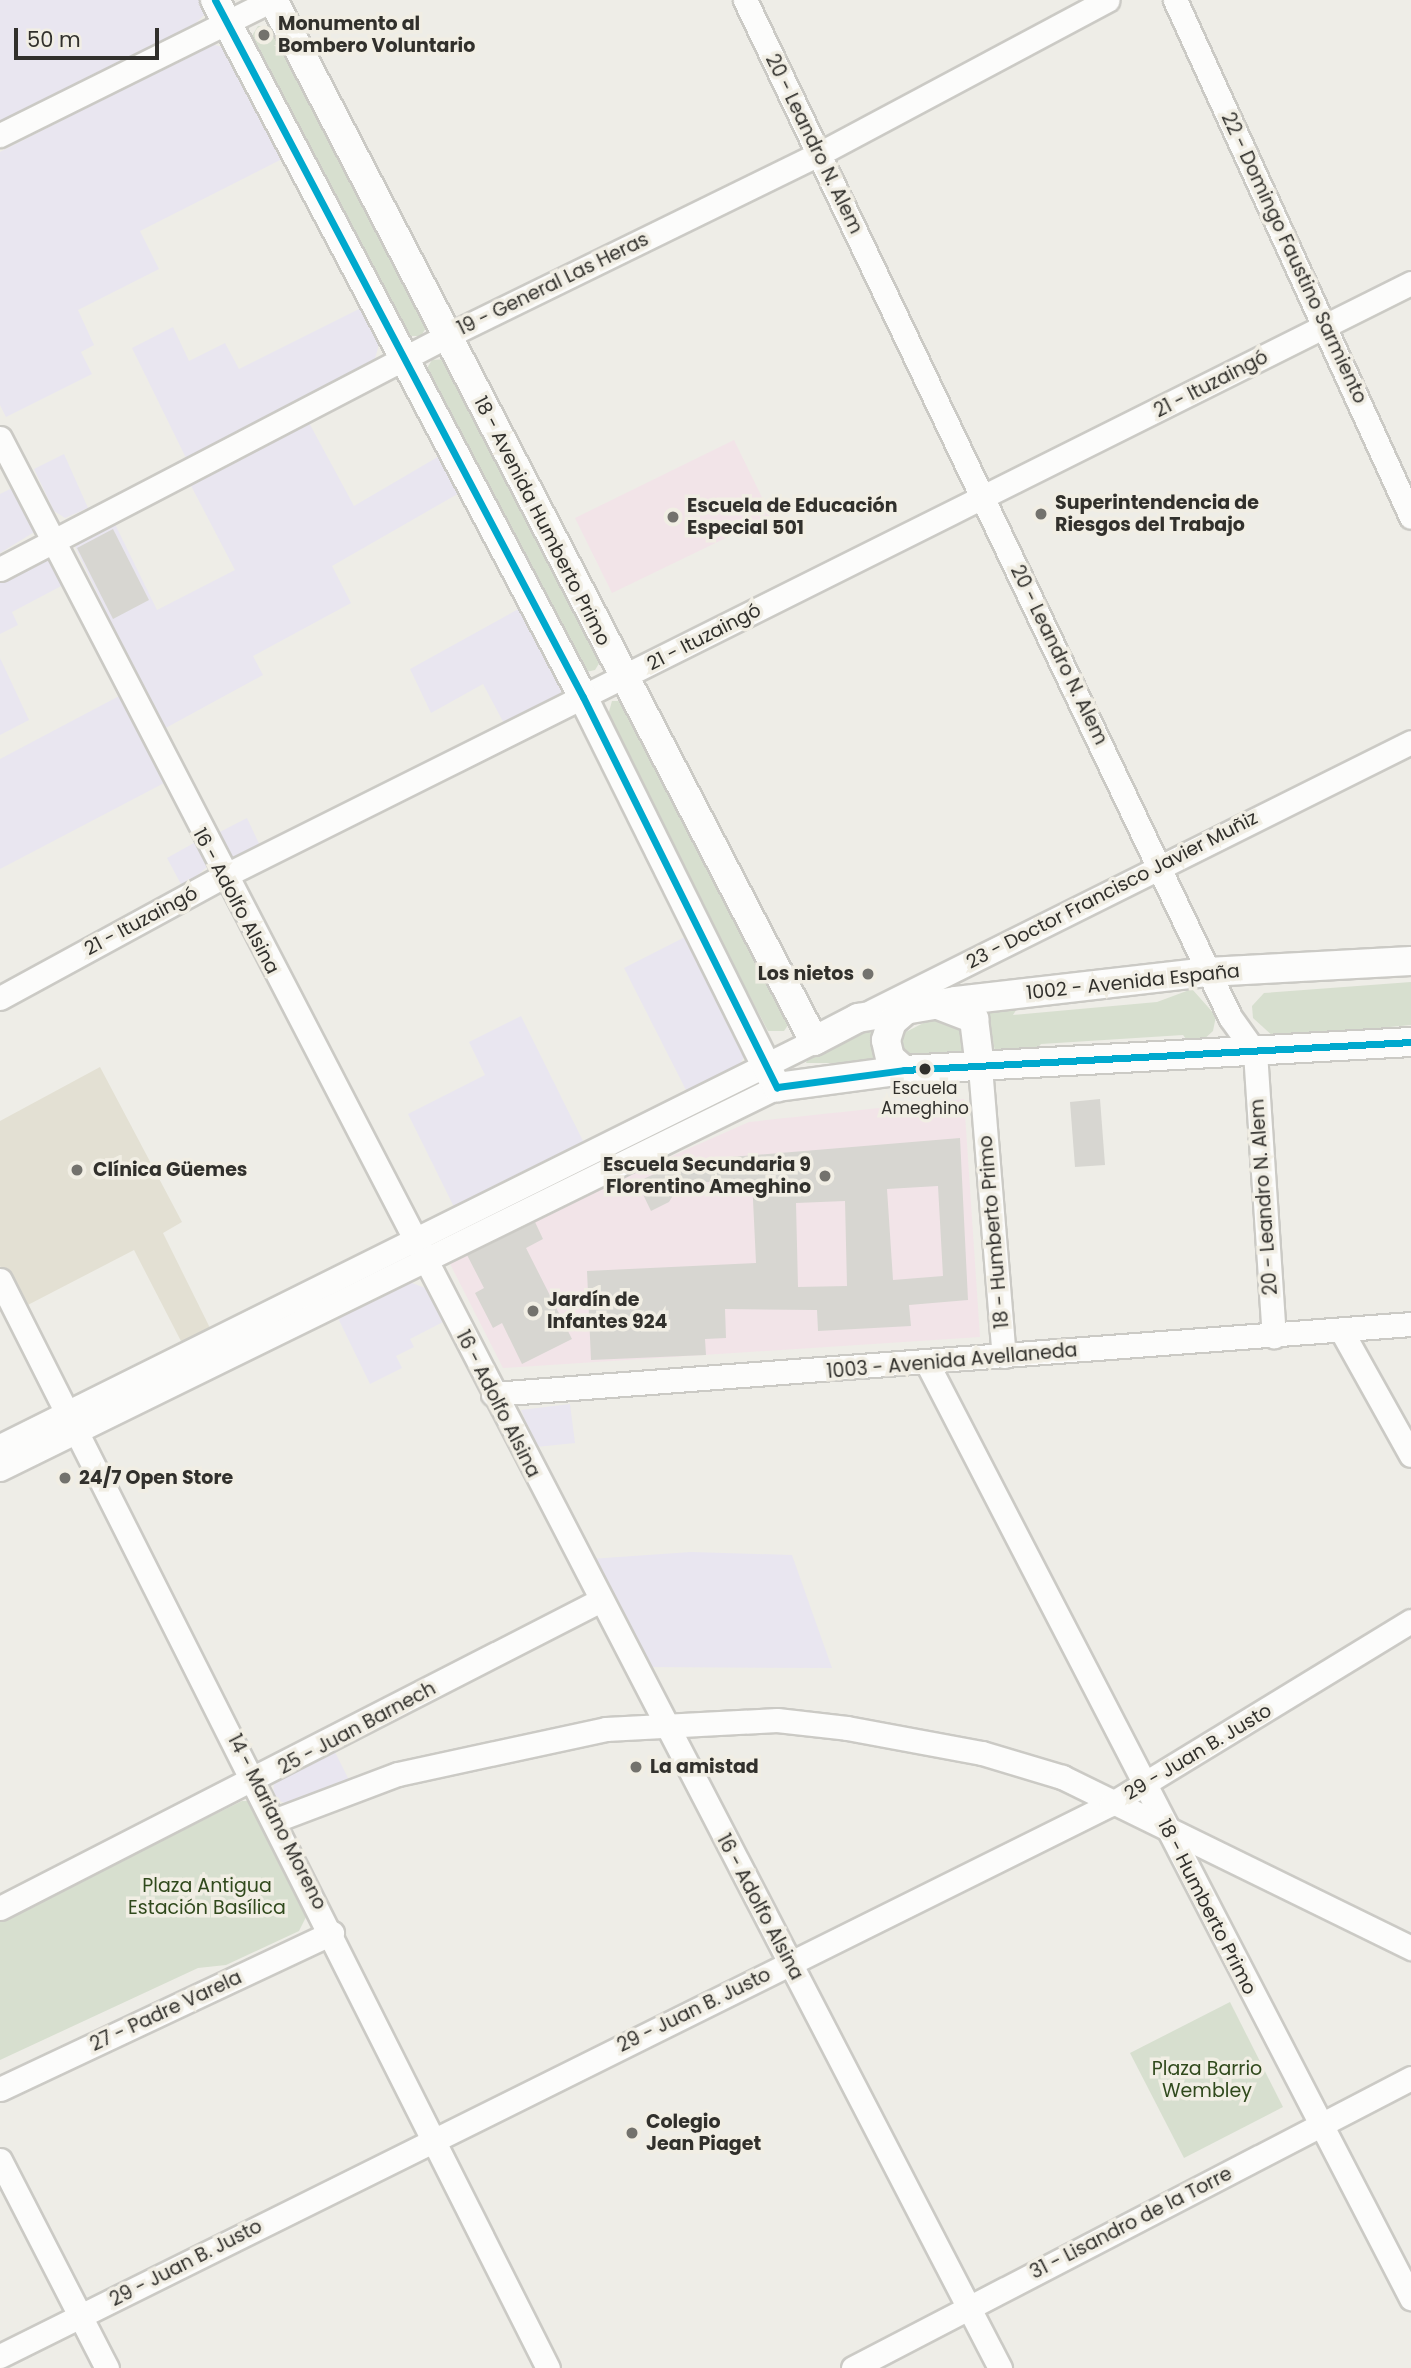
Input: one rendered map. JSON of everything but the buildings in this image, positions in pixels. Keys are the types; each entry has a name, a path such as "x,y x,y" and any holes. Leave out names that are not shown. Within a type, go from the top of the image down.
{"main road":[{"name":"18 - Avenida Humberto Primo","path":"273,0 622,678 814,1041"},
{"path":"221,12 583,697 772,1076 1411,1042"},
{"name":"1002 - Avenida España","path":"858,1018 936,1004 1208,972 1411,961"},
{"path":"936,1004 974,1019 980,1067"},
{"path":"904,1070 890,1058 886,1040 892,1022 906,1010"},
{"name":"23 - Doctor Francisco Javier Muñiz","path":"814,1041 858,1018"}],"street":[{"path":"0,135 221,12 273,0"},
{"name":"20 - Leandro N. Alem","path":"745,0 1160,865 1208,972 1255,1052 1273,1336"},
{"name":"19 - General Las Heras","path":"0,569 447,336 819,154 1107,0"},
{"name":"22 - Domingo Faustino Sarmiento","path":"1175,0 1411,517"},
{"name":"21 - Ituzaingó","path":"0,998 222,877 1411,283"},
{"name":"16 - Adolfo Alsina","path":"0,438 50,543 222,877 420,1248 599,1601 790,1963 966,2308 1000,2368"},
{"name":"23 - Doctor Francisco Javier Muñiz","path":"858,1018 1411,742"},
{"path":"0,1446 74,1420 772,1076 814,1041"},
{"name":"18 - Humberto Primo","path":"980,1067 1004,1356"},
{"name":"14 - Mariano Moreno","path":"0,1280 257,1781 548,2368"},
{"name":"1003 - Avenida Avellaneda","path":"493,1394 928,1365 1004,1356 1411,1324"},
{"path":"1341,1329 1411,1455"},
{"name":"18 - Humberto Primo","path":"928,1365 1146,1786 1318,2127 1403,2266 1411,2298"},
{"path":"0,1469 74,1420"},
{"name":"25 - Juan Barnech","path":"0,1908 257,1781 599,1601"},
{"name":"29 - Juan B. Justo","path":"0,2356 433,2138 1146,1786 1411,1621"},
{"path":"276,1820 398,1774 536,1741 662,1721 777,1720 847,1728 995,1757 1062,1777 1111,1804 1411,1948"},
{"name":"27 - Padre Varela","path":"0,2089 332,1933"},
{"name":"31 - Lisandro de la Torre","path":"853,2368 1411,2078"},
{"path":"0,2160 107,2368"}],"shaded area":[{"path":"0,0 203,0 206,13 191,28 0,127"},
{"path":"211,44 226,48 284,158 140,231 159,269 78,310 94,345 81,352 92,374 6,417 0,405 0,152"},
{"path":"363,307 380,341 374,362 187,460 132,348 173,327 189,361 225,343 239,369"},
{"path":"307,419 354,506 441,455 461,492 332,566 351,603 253,656 263,675 162,730 74,544 113,520 157,610 235,570 188,480"},
{"name":"Escuela de Educación Especial 501","path":"734,440 771,516 612,593 575,518"},
{"path":"64,454 88,508 65,518 54,511 34,469"},
{"path":"16,486 36,531 0,553 0,494"},
{"path":"39,558 51,562 65,584 12,612 18,625 0,634 0,578"},
{"path":"522,607 560,678 561,695 507,729 483,684 431,713 410,669"},
{"path":"0,658 29,720 0,735"},
{"path":"121,695 166,782 0,869 0,759"},
{"path":"247,818 262,850 231,859 212,836"},
{"path":"194,843 207,867 183,888 167,858"},
{"path":"689,935 747,1051 737,1070 688,1094 624,968"},
{"path":"521,1016 585,1145 455,1209 408,1114 485,1075 469,1042"},
{"name":"Clínica Güemes","path":"100,1067 182,1222 163,1233 212,1332 183,1345 134,1250 22,1308 0,1266 0,1121"},
{"path":"964,1099 980,1337 503,1368 446,1256 749,1122"},
{"path":"404,1280 428,1289 445,1321 410,1339 414,1347 396,1356 402,1368 370,1384 336,1314"},
{"path":"570,1404 575,1443 536,1447 521,1410"},
{"path":"691,1552 792,1555 832,1668 644,1667 590,1559"},
{"path":"334,1750 350,1782 289,1805 273,1798 274,1780"}],"green space":[{"path":"258,26 273,26 429,323 421,336 405,336 250,39"},
{"path":"447,359 603,657 595,670 586,672 424,373 432,360"},
{"path":"612,701 627,701 793,1018 784,1031 768,1031 606,722"},
{"path":"1411,982 1411,1025 1275,1038 1253,1018 1252,1006 1264,993"},
{"path":"1192,989 1216,1016 1213,1031 1201,1042 1190,1044 1183,1035 1041,1044 1027,1060 997,1060 988,1019 972,1006 1021,1002 1013,1015 1157,1002"},
{"path":"933,1018 968,1031 965,1059 905,1063 902,1034"},
{"path":"881,1027 882,1063 806,1063 810,1054"},
{"name":"Plaza Antigua Estación Basílica","path":"242,1801 255,1801 308,1913 299,1931 226,1965 198,1968 0,2060 0,1921"},
{"name":"Plaza Barrio Wembley","path":"1230,2002 1283,2107 1184,2158 1130,2053"}],"transit line":[{"path":"215,0 583,697 777,1087 904,1070 1411,1042"}],"place":[{"name":"Monumento al Bombero Voluntario","path":"264,35"},
{"name":"Superintendencia de Riesgos del Trabajo","path":"1041,514"},
{"name":"Escuela de Educación Especial 501","path":"673,517"},
{"name":"Los nietos","path":"868,974"},
{"name":"Escuela Ameghino","path":"925,1069"},
{"name":"Clínica Güemes","path":"77,1170"},
{"name":"Escuela Secundaria 9 Florentino Ameghino","path":"825,1176"},
{"name":"Jardín de Infantes 924","path":"533,1311"},
{"name":"24/7 Open Store","path":"65,1478"},
{"name":"La amistad","path":"636,1767"},
{"name":"Colegio Jean Piaget","path":"632,2133"}]}
